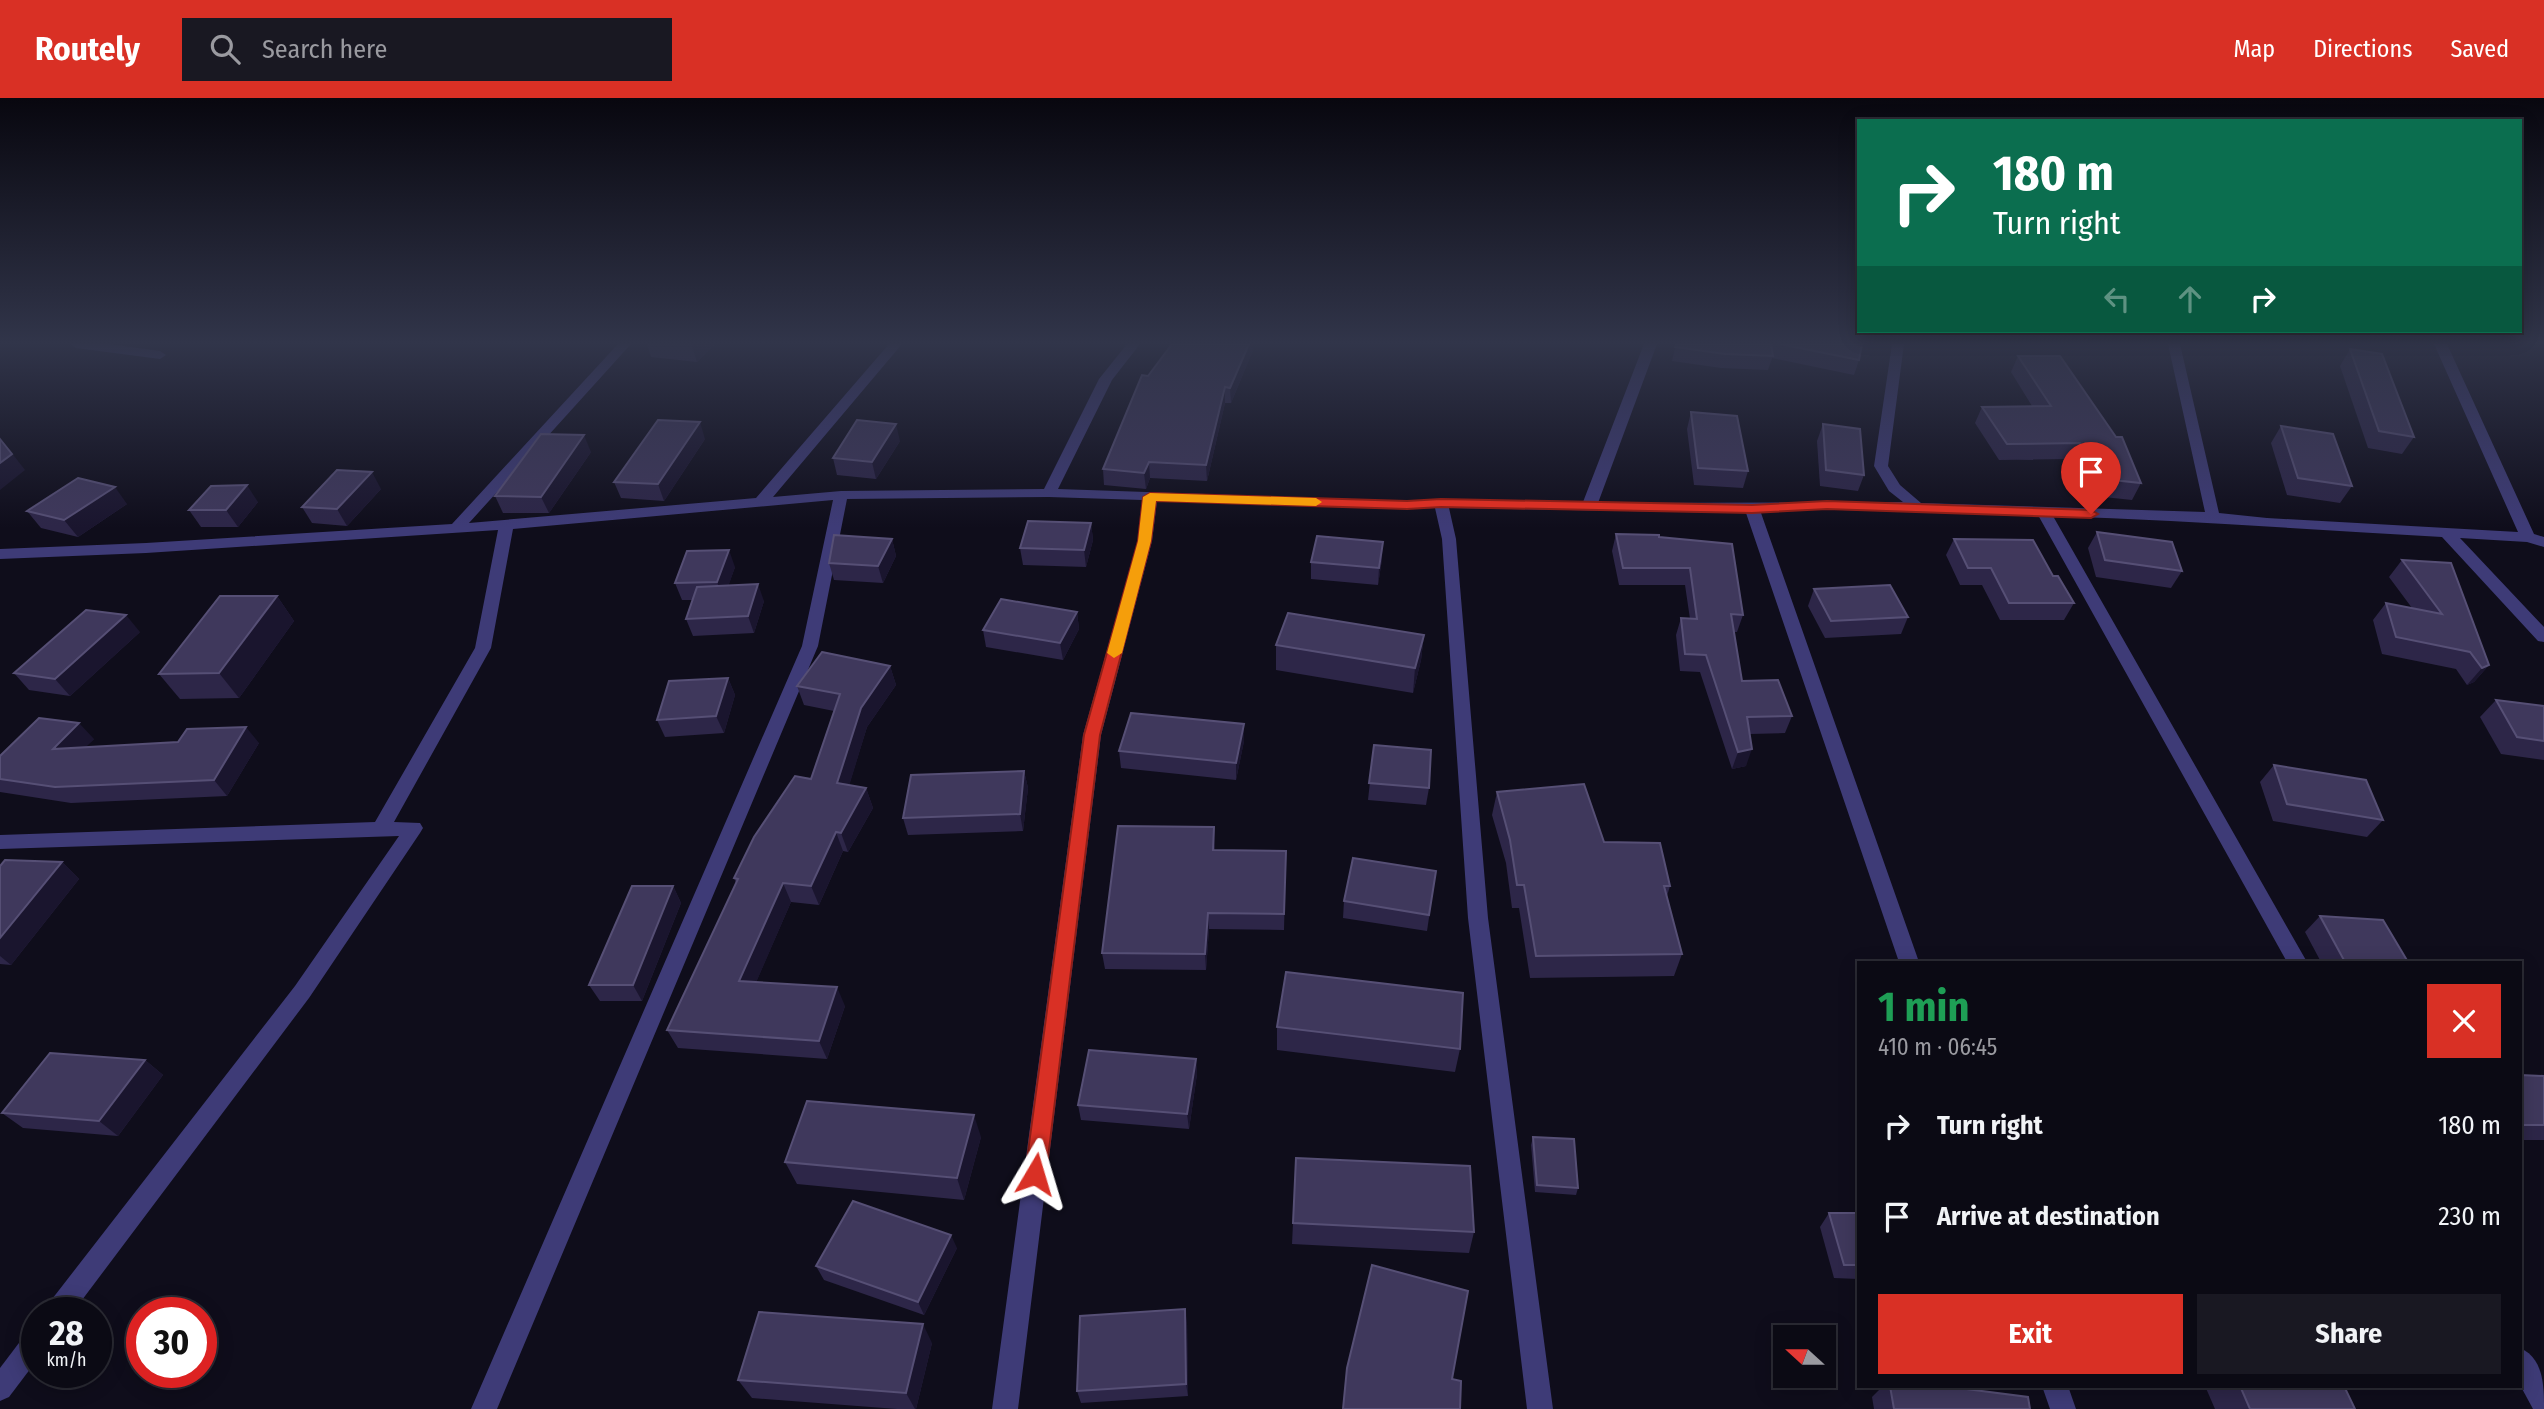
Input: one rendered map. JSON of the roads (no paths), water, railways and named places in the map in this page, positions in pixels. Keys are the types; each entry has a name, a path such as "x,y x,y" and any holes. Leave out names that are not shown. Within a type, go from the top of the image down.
{"street":[{"path":"458,526 569,405"},
{"path":"762,500 843,405"},
{"path":"1049,494 1093,405"},
{"path":"1589,507 1628,405"},
{"path":"1889,405 1881,466 1894,488 1917,507"},
{"path":"2188,405 2213,517"},
{"path":"2468,405 2528,537"},
{"path":"0,554 146,548 506,525 841,495 1049,494 1407,505 1441,503 1752,509 1804,505 1917,507 2213,517 2267,523 2528,537 2544,542"},
{"path":"484,1409 810,646 841,495"},
{"path":"1005,1409 1092,735 1145,541 1150,497"},
{"path":"1441,503 1449,539 1478,918 1540,1409"},
{"path":"1752,509 1909,961"},
{"path":"2044,512 2296,961"},
{"path":"381,828 483,648 506,525"},
{"path":"2447,533 2544,637"},
{"path":"0,842 414,828 302,992 69,1297"},
{"path":"0,1388 21,1361"},
{"path":"2522,1364 2544,1403"},
{"path":"2056,1388 2063,1409"}]}
